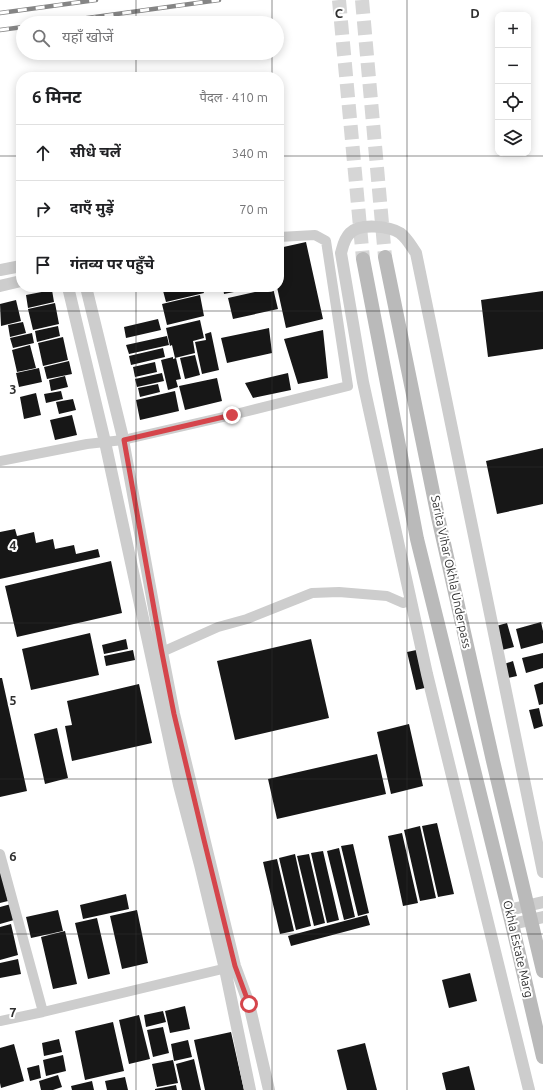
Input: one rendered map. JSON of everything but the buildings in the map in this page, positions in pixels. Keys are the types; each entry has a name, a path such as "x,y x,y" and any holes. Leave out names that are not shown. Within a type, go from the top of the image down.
{"main road":[{"name":"Sarita Vihar Okhla Underpass","path":"385,257 438,517 523,886"},
{"name":"Sarita Vihar Okhla Underpass","path":"363,259 417,539 503,888"},
{"name":"Okhla Estate Marg","path":"523,886 528,905 537,918 543,972"},
{"name":"Okhla Estate Marg","path":"503,888 543,1056"}],"street":[{"path":"529,1090 428,681 363,382 341,253 345,239 351,232 357,229 375,226 388,228 401,234 408,240 416,253 543,872"},
{"path":"0,461 87,444 124,440 348,386 326,241 315,235 284,236"},
{"path":"0,270 16,267"},
{"path":"0,286 16,282"},
{"path":"69,292 105,442 183,803 230,968 249,1004 269,1090"},
{"path":"87,292 124,440 174,714 204,840 230,968 250,1090"},
{"path":"338,324 352,322"},
{"path":"162,652 218,627 247,619 312,593 339,592 387,596 403,603 411,600"},
{"path":"0,854 43,1012"},
{"path":"509,910 543,902"},
{"path":"512,924 537,918"},
{"path":"0,1021 230,968"}],"tunnel":[{"path":"339,0 363,259"},
{"path":"362,0 385,257"}],"railway":[{"path":"0,13 96,0"},
{"path":"102,16 219,0"},
{"path":"0,30 16,28"}],"route":[{"path":"232,415 124,440 174,714 235,966 249,1004"}]}
